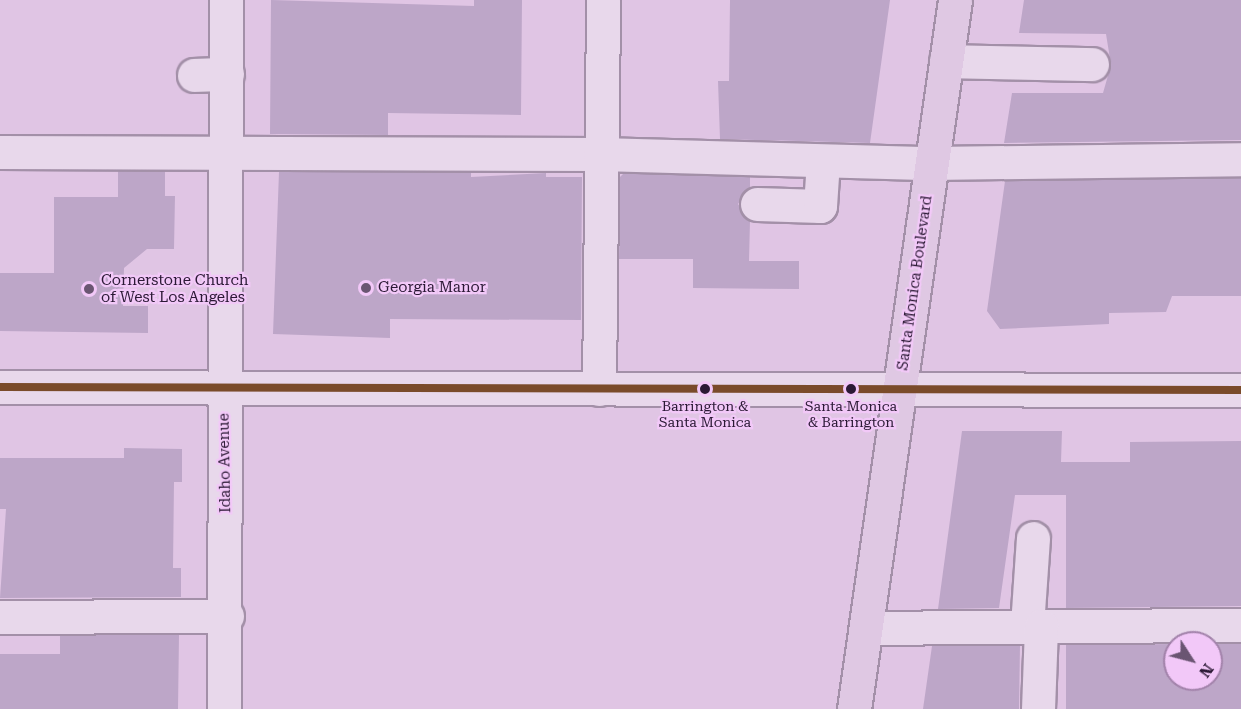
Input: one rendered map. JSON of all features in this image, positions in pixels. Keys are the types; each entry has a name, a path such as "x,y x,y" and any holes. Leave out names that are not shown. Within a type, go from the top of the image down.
{"main road":[{"name":"Santa Monica Boulevard","path":"854,709 955,0"}],"street":[{"name":"Idaho Avenue","path":"224,709 227,616 226,0"},
{"path":"599,389 603,0"},
{"path":"946,61 1092,63"},
{"path":"194,75 227,74"},
{"path":"0,152 600,154 931,163 1241,159"},
{"path":"757,204 820,206 823,161"},
{"path":"0,387 899,392 1241,390"},
{"path":"1033,538 1038,709"},
{"path":"0,618 227,616"},
{"path":"866,628 1241,625"}],"building":[{"path":"271,0 474,6 474,0 522,0 521,115 388,113 388,135 270,134"},
{"path":"730,0 890,0 870,143 720,139 718,81 729,81"},
{"path":"1024,0 1241,0 1241,140 1004,143 1012,93 1103,93 1111,65 1106,34 1019,33"},
{"path":"118,171 165,171 165,196 175,196 174,249 147,249 124,268 123,306 148,306 148,333 0,331 0,273 54,273 54,197 118,197"},
{"path":"279,172 471,172 471,177 546,173 546,177 582,177 581,320 390,319 390,338 273,334"},
{"path":"624,173 750,177 750,187 738,204 750,221 749,261 799,261 799,289 693,288 693,259 619,259 620,177"},
{"path":"1241,178 1241,296 1172,296 1166,312 1109,313 1109,324 1000,329 987,311 1005,181"},
{"path":"962,431 1062,431 1061,462 1130,462 1130,442 1241,441 1241,606 1066,608 1066,495 1015,495 999,608 938,609"},
{"path":"124,448 182,449 182,482 174,482 173,568 181,568 181,597 0,598 6,509 0,509 0,458 124,458"},
{"path":"60,635 179,635 178,709 0,709 0,654 60,654"},
{"path":"1163,644 1163,691 1223,691 1223,644 1241,644 1241,709 1066,709 1066,645"},
{"path":"932,646 1020,646 1019,709 923,709"}],"transit line":[{"path":"0,387 1241,390"}],"place":[{"name":"Georgia Manor","path":"366,288"},
{"name":"Cornerstone Church of West Los Angeles","path":"89,289"},
{"name":"Barrington & Santa Monica","path":"705,389"},
{"name":"Santa Monica & Barrington","path":"851,389"}]}
